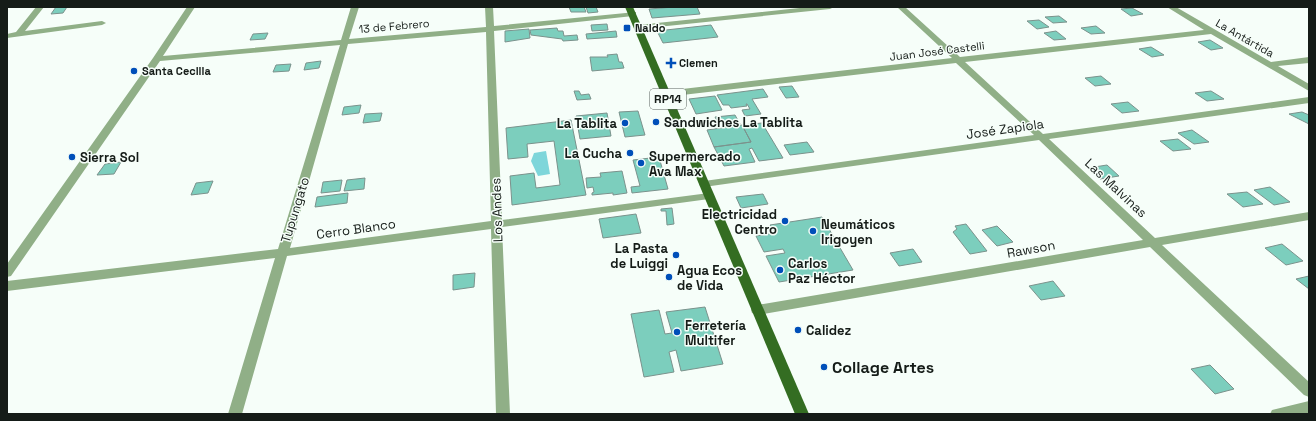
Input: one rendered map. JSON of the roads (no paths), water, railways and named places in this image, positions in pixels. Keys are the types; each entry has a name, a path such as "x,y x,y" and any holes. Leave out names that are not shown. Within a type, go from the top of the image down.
{"main road":[{"name":"RP14","path":"631,10 665,94 802,414"}],"street":[{"path":"19,34 40,7"},
{"path":"7,273 191,7"},
{"name":"Tupungato","path":"235,414 355,7"},
{"name":"Los Andes","path":"489,7 504,414"},
{"path":"638,27 830,7"},
{"name":"Las Malvinas","path":"901,7 1041,137 1309,391"},
{"name":"La Antártida","path":"1171,7 1309,88"},
{"name":"13 de Febrero","path":"157,58 490,29 631,10"},
{"path":"7,36 102,23"},
{"name":"Juan José Castelli","path":"665,94 958,59 1212,31"},
{"path":"1270,65 1309,60"},
{"name":"José Zapiola","path":"704,184 1309,100"},
{"name":"Cerro Blanco","path":"7,286 282,253 709,196"},
{"name":"Rawson","path":"757,310 1309,216"},
{"path":"1277,414 1309,407"}],"water":[{"path":"546,151 550,174 538,176 531,161 534,153"}],"place":[{"name":"Naldo","path":"627,28"},
{"name":"Clemen","path":"671,63"},
{"name":"Santa Cecilia","path":"134,71"},
{"name":"Sandwiches La Tablita","path":"656,122"},
{"name":"La Tablita","path":"625,123"},
{"name":"La Cucha","path":"630,153"},
{"name":"Sierra Sol","path":"72,157"},
{"name":"Supermercado Ava Max","path":"641,163"},
{"name":"Electricidad Centro","path":"785,221"},
{"name":"Neumáticos Irigoyen","path":"813,231"},
{"name":"La Pasta de Luiggi","path":"676,255"},
{"name":"Carlos Paz Héctor","path":"780,270"},
{"name":"Agua Ecos de Vida","path":"669,277"},
{"name":"Calidez","path":"798,330"},
{"name":"Ferretería Multifer","path":"677,332"},
{"name":"Collage Artes","path":"824,367"}]}
